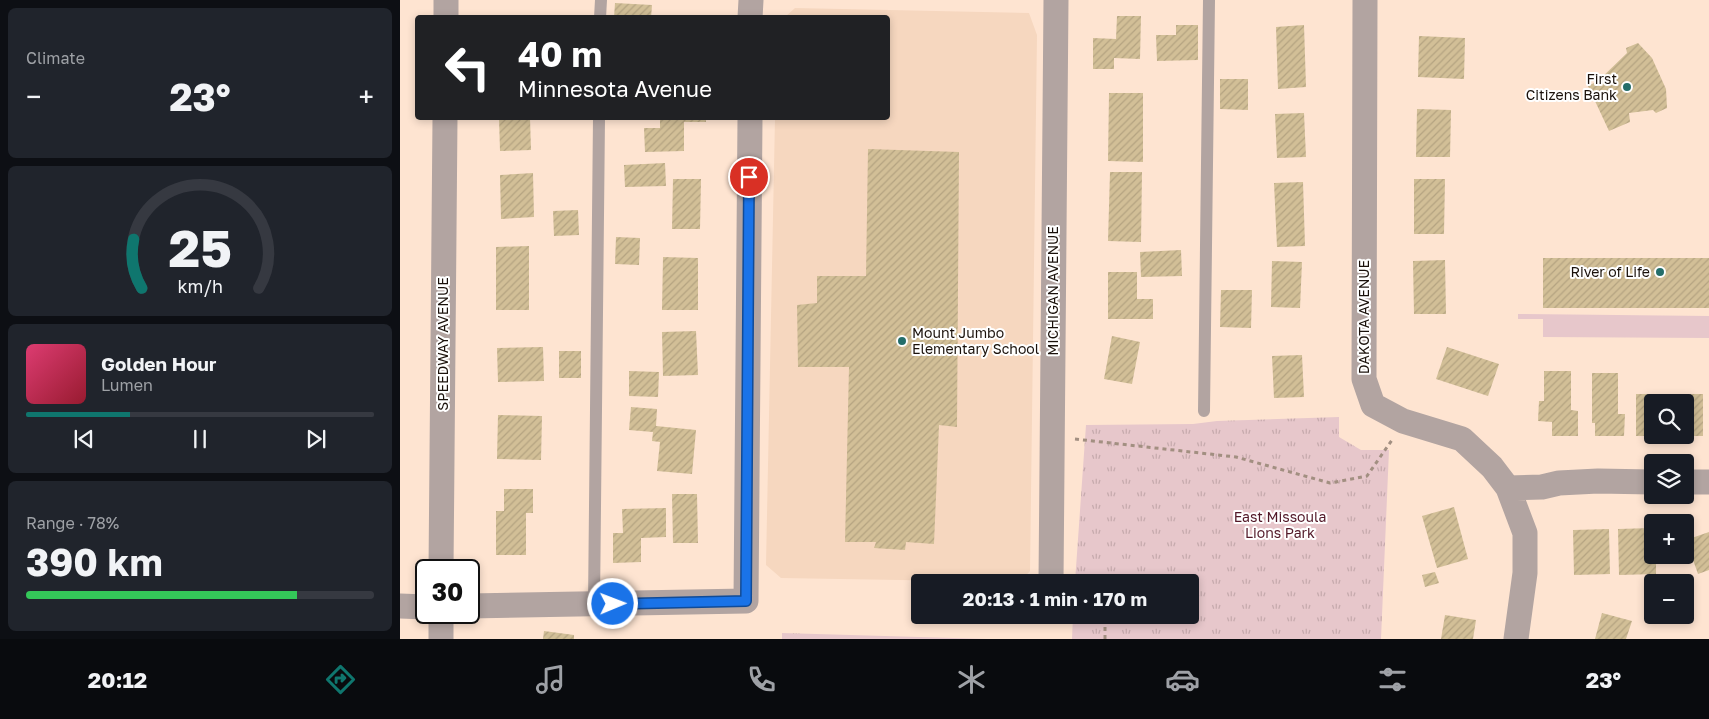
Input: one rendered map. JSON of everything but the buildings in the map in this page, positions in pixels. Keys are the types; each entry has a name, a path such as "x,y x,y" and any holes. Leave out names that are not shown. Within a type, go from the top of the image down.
{"street":[{"path":"446,0 446,15"},
{"path":"750,15 751,0"},
{"name":"MICHIGAN AVENUE","path":"1051,574 1056,0"},
{"name":"DAKOTA AVENUE","path":"1365,0 1364,379 1373,406 1403,421 1462,439 1492,467 1508,488 1525,533 1525,573 1516,639"},
{"name":"SPEEDWAY AVENUE","path":"441,559 445,120"},
{"path":"480,606 746,601 750,120"},
{"path":"1508,488 1542,487 1560,483 1598,481 1644,482"},
{"path":"1694,482 1709,482"},
{"path":"400,606 415,607"},
{"path":"441,624 441,639"}],"lane":[{"path":"600,0 600,15"},
{"path":"1204,411 1210,0"},
{"path":"594,604 599,120"}],"path":[{"path":"1052,436 1236,457 1330,483 1367,476 1386,450 1403,421"},
{"path":"1105,624 1105,639"}],"shaded area":[{"name":"Mount Jumbo Elementary School","path":"795,8 1029,13 1037,35 1030,571 1027,574 911,574 911,580 781,578 766,565 775,120 890,120 890,15 787,15"}],"green space":[{"path":"1518,314 1709,316 1709,338 1543,337 1543,319 1518,319"},
{"name":"East Missoula Lions Park","path":"1339,417 1339,437 1361,450 1389,450 1381,639 1072,639 1073,624 1199,624 1199,574 1076,574 1086,425 1193,424 1217,421"},
{"path":"782,633 988,639 782,639"}],"place":[{"name":"First Citizens Bank","path":"1627,87"},
{"name":"River of Life","path":"1660,272"},
{"name":"Mount Jumbo Elementary School","path":"902,341"}],"route":[{"path":"613,604 746,601 749,177"}]}
